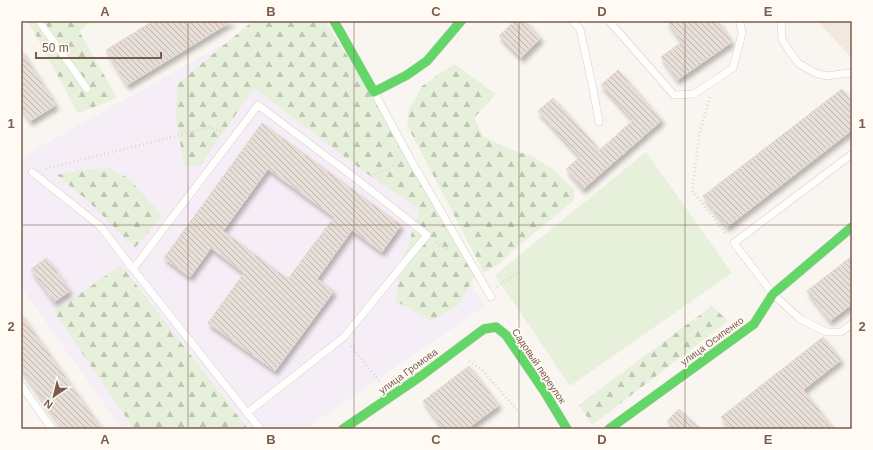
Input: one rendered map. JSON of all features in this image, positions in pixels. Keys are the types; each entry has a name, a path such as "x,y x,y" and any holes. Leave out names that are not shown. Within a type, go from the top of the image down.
{"street":[{"path":"334,21 374,92 407,75 427,61 462,21"},
{"name":"улица Осипенко","path":"609,429 754,324 773,294 852,227"},
{"name":"Садовый переулок","path":"484,329 496,327 506,334 567,429"},
{"name":"улица Громова","path":"343,429 484,329"}],"lane":[{"path":"39,21 87,89"},
{"path":"572,21 580,29 594,89 599,122"},
{"path":"609,21 674,95 694,94 733,68 742,34 740,21"},
{"path":"781,21 782,39 798,63 815,73 827,76 848,73 852,74"},
{"path":"374,92 412,162 489,294"},
{"path":"133,269 258,105 359,181 427,235 344,337 247,414"},
{"path":"852,154 734,244 773,294 800,319 826,332 841,332 852,324"},
{"path":"32,172 100,226 260,429"},
{"path":"21,385 52,429"}],"path":[{"path":"715,80 700,130 692,190 734,244"},
{"path":"32,172 210,127 234,138"},
{"path":"359,181 396,165 412,162"},
{"path":"427,235 450,251 462,246"},
{"path":"489,294 519,272"},
{"path":"344,337 391,396"},
{"path":"468,361 482,369 518,411"}],"shaded area":[{"path":"265,21 308,21 485,306 305,429 122,429 21,287 21,159 36,149"},
{"path":"817,21 852,21 852,58"}],"green space":[{"path":"28,21 92,21 79,31 117,98 78,113"},
{"path":"253,21 325,21 357,71 475,275 459,305 431,321 396,301 400,268 420,210 366,173 254,88 200,166 184,166 176,119 177,84"},
{"path":"454,64 496,94 474,118 483,136 509,149 532,156 555,171 574,190 574,200 512,251 500,263 484,273 407,125 409,110 422,86"},
{"path":"646,152 732,273 570,386 495,275"},
{"path":"109,168 128,178 162,215 135,248 88,201 57,175 77,170"},
{"path":"121,265 248,429 134,429 54,312"},
{"path":"712,306 728,321 592,425 579,405"}],"building":[{"path":"153,21 232,21 127,85 106,50"},
{"path":"514,21 525,21 541,38 521,58 499,36"},
{"path":"667,21 718,21 732,42 677,80 661,57 682,42"},
{"path":"21,50 56,105 30,121 21,107"},
{"path":"618,70 662,120 583,189 566,169 580,157 538,111 553,98 600,150 633,120 601,85"},
{"path":"842,89 852,102 852,130 727,227 703,196"},
{"path":"262,123 401,225 382,252 352,230 317,279 334,291 275,371 208,323 244,273 211,248 190,277 164,258","holes":["268,169 334,217 288,279 223,231"]},
{"path":"852,256 852,304 830,321 807,291"},
{"path":"47,258 70,291 54,302 31,269"},
{"path":"21,314 102,429 63,429 21,369"},
{"path":"823,337 841,360 803,390 834,429 730,429 721,417"},
{"path":"469,366 499,405 467,429 444,429 423,401"},
{"path":"679,409 700,429 675,429 667,421"}],"traffic: fast":[{"path":"334,21 374,92 407,75 427,61 461,21"},
{"path":"609,429 754,324 773,294 852,227"},
{"path":"343,429 421,376 484,329 496,327 506,335 544,391 567,429"}]}
